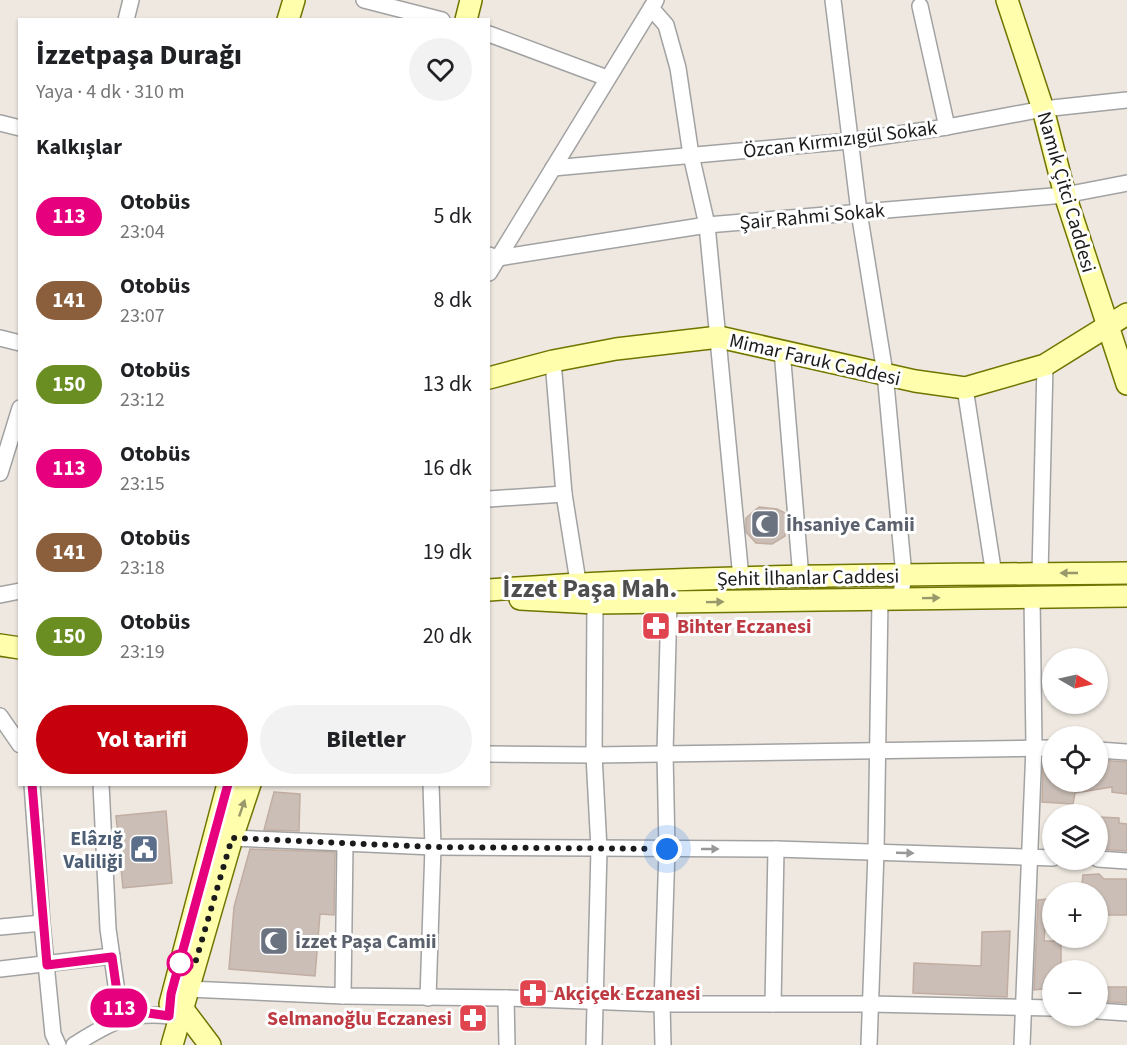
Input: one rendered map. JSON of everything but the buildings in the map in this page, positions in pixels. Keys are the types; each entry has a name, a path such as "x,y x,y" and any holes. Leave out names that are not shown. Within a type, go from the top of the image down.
{"street":[{"path":"126,18 131,0"},
{"path":"289,18 294,0"},
{"path":"364,0 434,18"},
{"path":"466,18 471,0"},
{"path":"833,0 859,212 885,373 904,576 890,599 879,750 869,1045"},
{"name":"Namık Çitci Caddesi","path":"1007,0 1043,109 1065,195 1127,384"},
{"path":"494,256 553,168 653,4 666,25 678,68 691,155 707,225 741,578"},
{"path":"920,6 947,127"},
{"path":"490,34 607,78"},
{"name":"Özcan Kırmızıgül Sokak","path":"553,168 850,141 947,127 1043,109 1127,100"},
{"path":"0,123 18,128"},
{"name":"Şair Rahmi Sokak","path":"494,256 707,225 1065,195 1127,183"},
{"name":"Mimar Faruk Caddesi","path":"490,378 554,361 616,349 719,337 915,381 965,388 1045,365 1127,314"},
{"path":"0,338 18,342"},
{"path":"782,350 801,578"},
{"path":"554,361 564,494 585,596 599,849 594,1045"},
{"path":"1040,574 1045,365"},
{"path":"965,388 994,574"},
{"path":"0,473 18,414"},
{"path":"490,499 564,494"},
{"name":"Şehit İlhanlar Caddesi","path":"490,597 585,596 741,578 1127,573"},
{"name":"Şehit İlhanlar Caddesi","path":"490,590 669,602 1127,596"},
{"path":"0,596 18,592"},
{"path":"1022,1045 1034,747 1032,597"},
{"path":"663,1045 662,1004 667,849 665,753 669,602"},
{"path":"0,645 18,648"},
{"path":"0,660 18,663"},
{"path":"0,716 18,742"},
{"path":"490,754 594,755 1042,747"},
{"path":"1108,751 1127,752"},
{"path":"32,786 42,923 54,1034 58,1045"},
{"path":"101,786 108,929 121,1020"},
{"path":"172,1045 178,1002 228,786"},
{"path":"166,1045 249,786"},
{"path":"428,998 433,847 431,786"},
{"path":"232,838 433,847 776,849 1042,858"},
{"path":"343,996 345,844"},
{"path":"773,1004 776,849"},
{"path":"1108,860 1127,861"},
{"path":"0,927 42,923"},
{"path":"0,969 112,957"},
{"path":"74,1045 106,1025 178,1002 343,996 506,998 662,1004 1042,1007"},
{"path":"506,998 507,1045"},
{"path":"178,1002 210,1045"},
{"path":"1108,1012 1127,1013"}],"bus line":[{"name":"113","path":"32,786 47,965 112,957 121,1020 148,1013 169,1016 171,994 227,786"}],"place":[{"name":"İhsaniye Camii","path":"765,524"},
{"name":"Bihter Eczanesi","path":"656,626"},
{"name":"Elâzığ Valiliği","path":"144,849"},
{"name":"İzzet Paşa Camii","path":"274,941"},
{"name":"Akçiçek Eczanesi","path":"533,993"},
{"name":"Selmanoğlu Eczanesi","path":"473,1018"}],"district":[{"name":"İzzet Paşa Mah.","path":"590,588"}],"route":[{"path":"180,963 194,967 232,838 433,847 667,849"}]}
